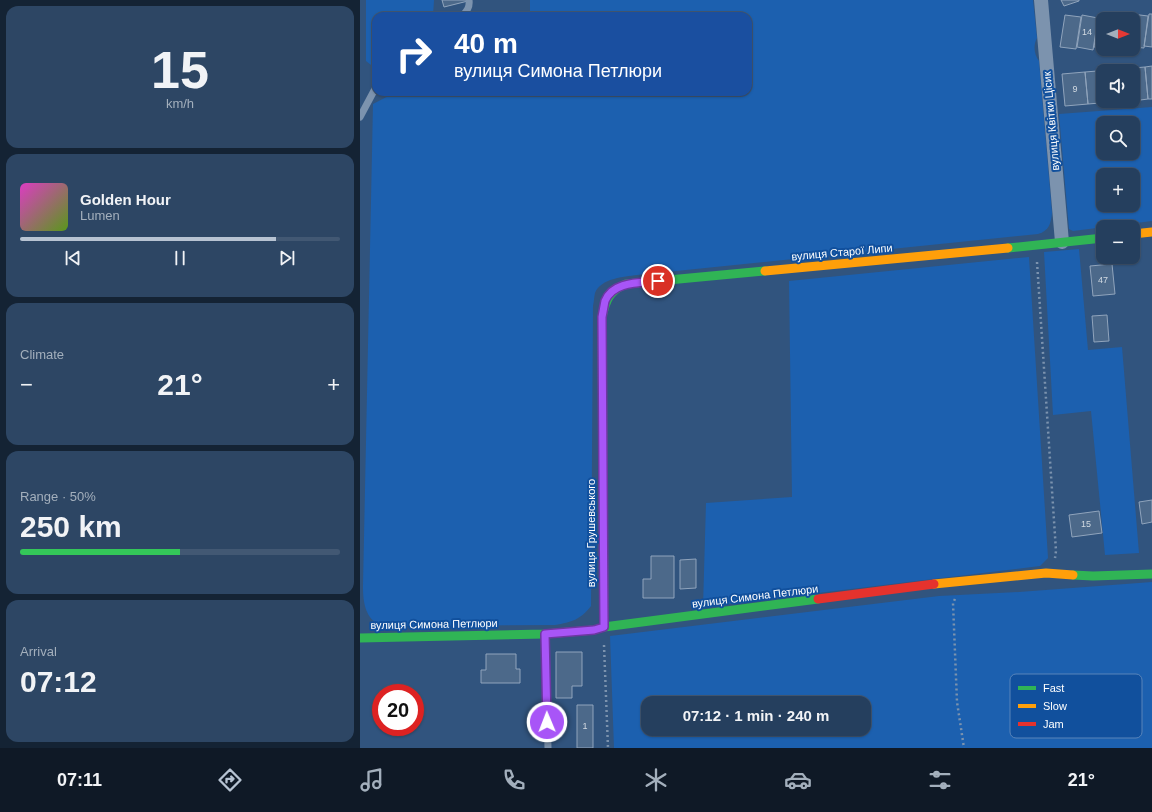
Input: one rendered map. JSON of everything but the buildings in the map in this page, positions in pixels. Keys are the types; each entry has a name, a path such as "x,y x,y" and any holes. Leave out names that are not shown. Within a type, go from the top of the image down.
{"street":[{"name":"вулиця Квітки Цісик","path":"1040,0 1062,242"},
{"path":"1140,233 1152,232"},
{"name":"вулиця Старої Липи","path":"602,317 605,302 611,292 626,284 1096,239"},
{"name":"вулиця Грушевського","path":"602,317 604,627"},
{"name":"вулиця Симона Петлюри","path":"360,638 545,634 594,630 604,627 961,581 1046,573 1093,576 1152,574"}],"lane":[{"path":"466,12 468,10 469,0"},
{"path":"360,118 372,95"},
{"path":"545,634 548,748"}],"path":[{"path":"1036,245 1056,551 1055,561 1046,573"},
{"path":"961,581 953,603 957,702 964,748"},
{"path":"604,627 608,748"}],"shaded area":[{"path":"366,0 434,0 433,12 372,12 372,66 366,61"},
{"path":"530,0 1033,0 1037,38 1035,50 1039,61 1052,213 1051,220 1047,229 1038,234 637,275 613,279 602,284 595,293 593,306 591,606 575,620 555,625 387,626 375,622 368,615 363,591 373,104 388,96 752,96 752,12 530,12"},
{"path":"1152,107 1152,221 1140,223 1140,220 1096,220 1096,228 1073,231 1069,229 1059,114"},
{"path":"1079,249 1088,350 1122,347 1139,553 1105,555 1091,411 1053,415 1044,252"},
{"path":"1029,257 1048,558 1040,566 703,607 706,503 792,497 789,281"},
{"path":"1152,582 1152,748 614,748 610,636 939,596 1019,592"}],"traffic: fast":[{"path":"1008,248 1096,239"},
{"path":"604,627 602,317 607,301 612,293 626,284 765,271"},
{"path":"1073,575 1093,576 1152,574"},
{"path":"360,638 545,634 594,630 604,627 818,599"}],"traffic: slow":[{"path":"1140,233 1152,232"},
{"path":"765,271 1008,248"},
{"path":"934,584 1046,573 1073,575"}],"traffic: jam":[{"path":"818,599 934,584"}],"route":[{"path":"547,722 545,634 594,630 604,627 602,317 605,302 611,292 618,287 626,284 658,281"}]}
